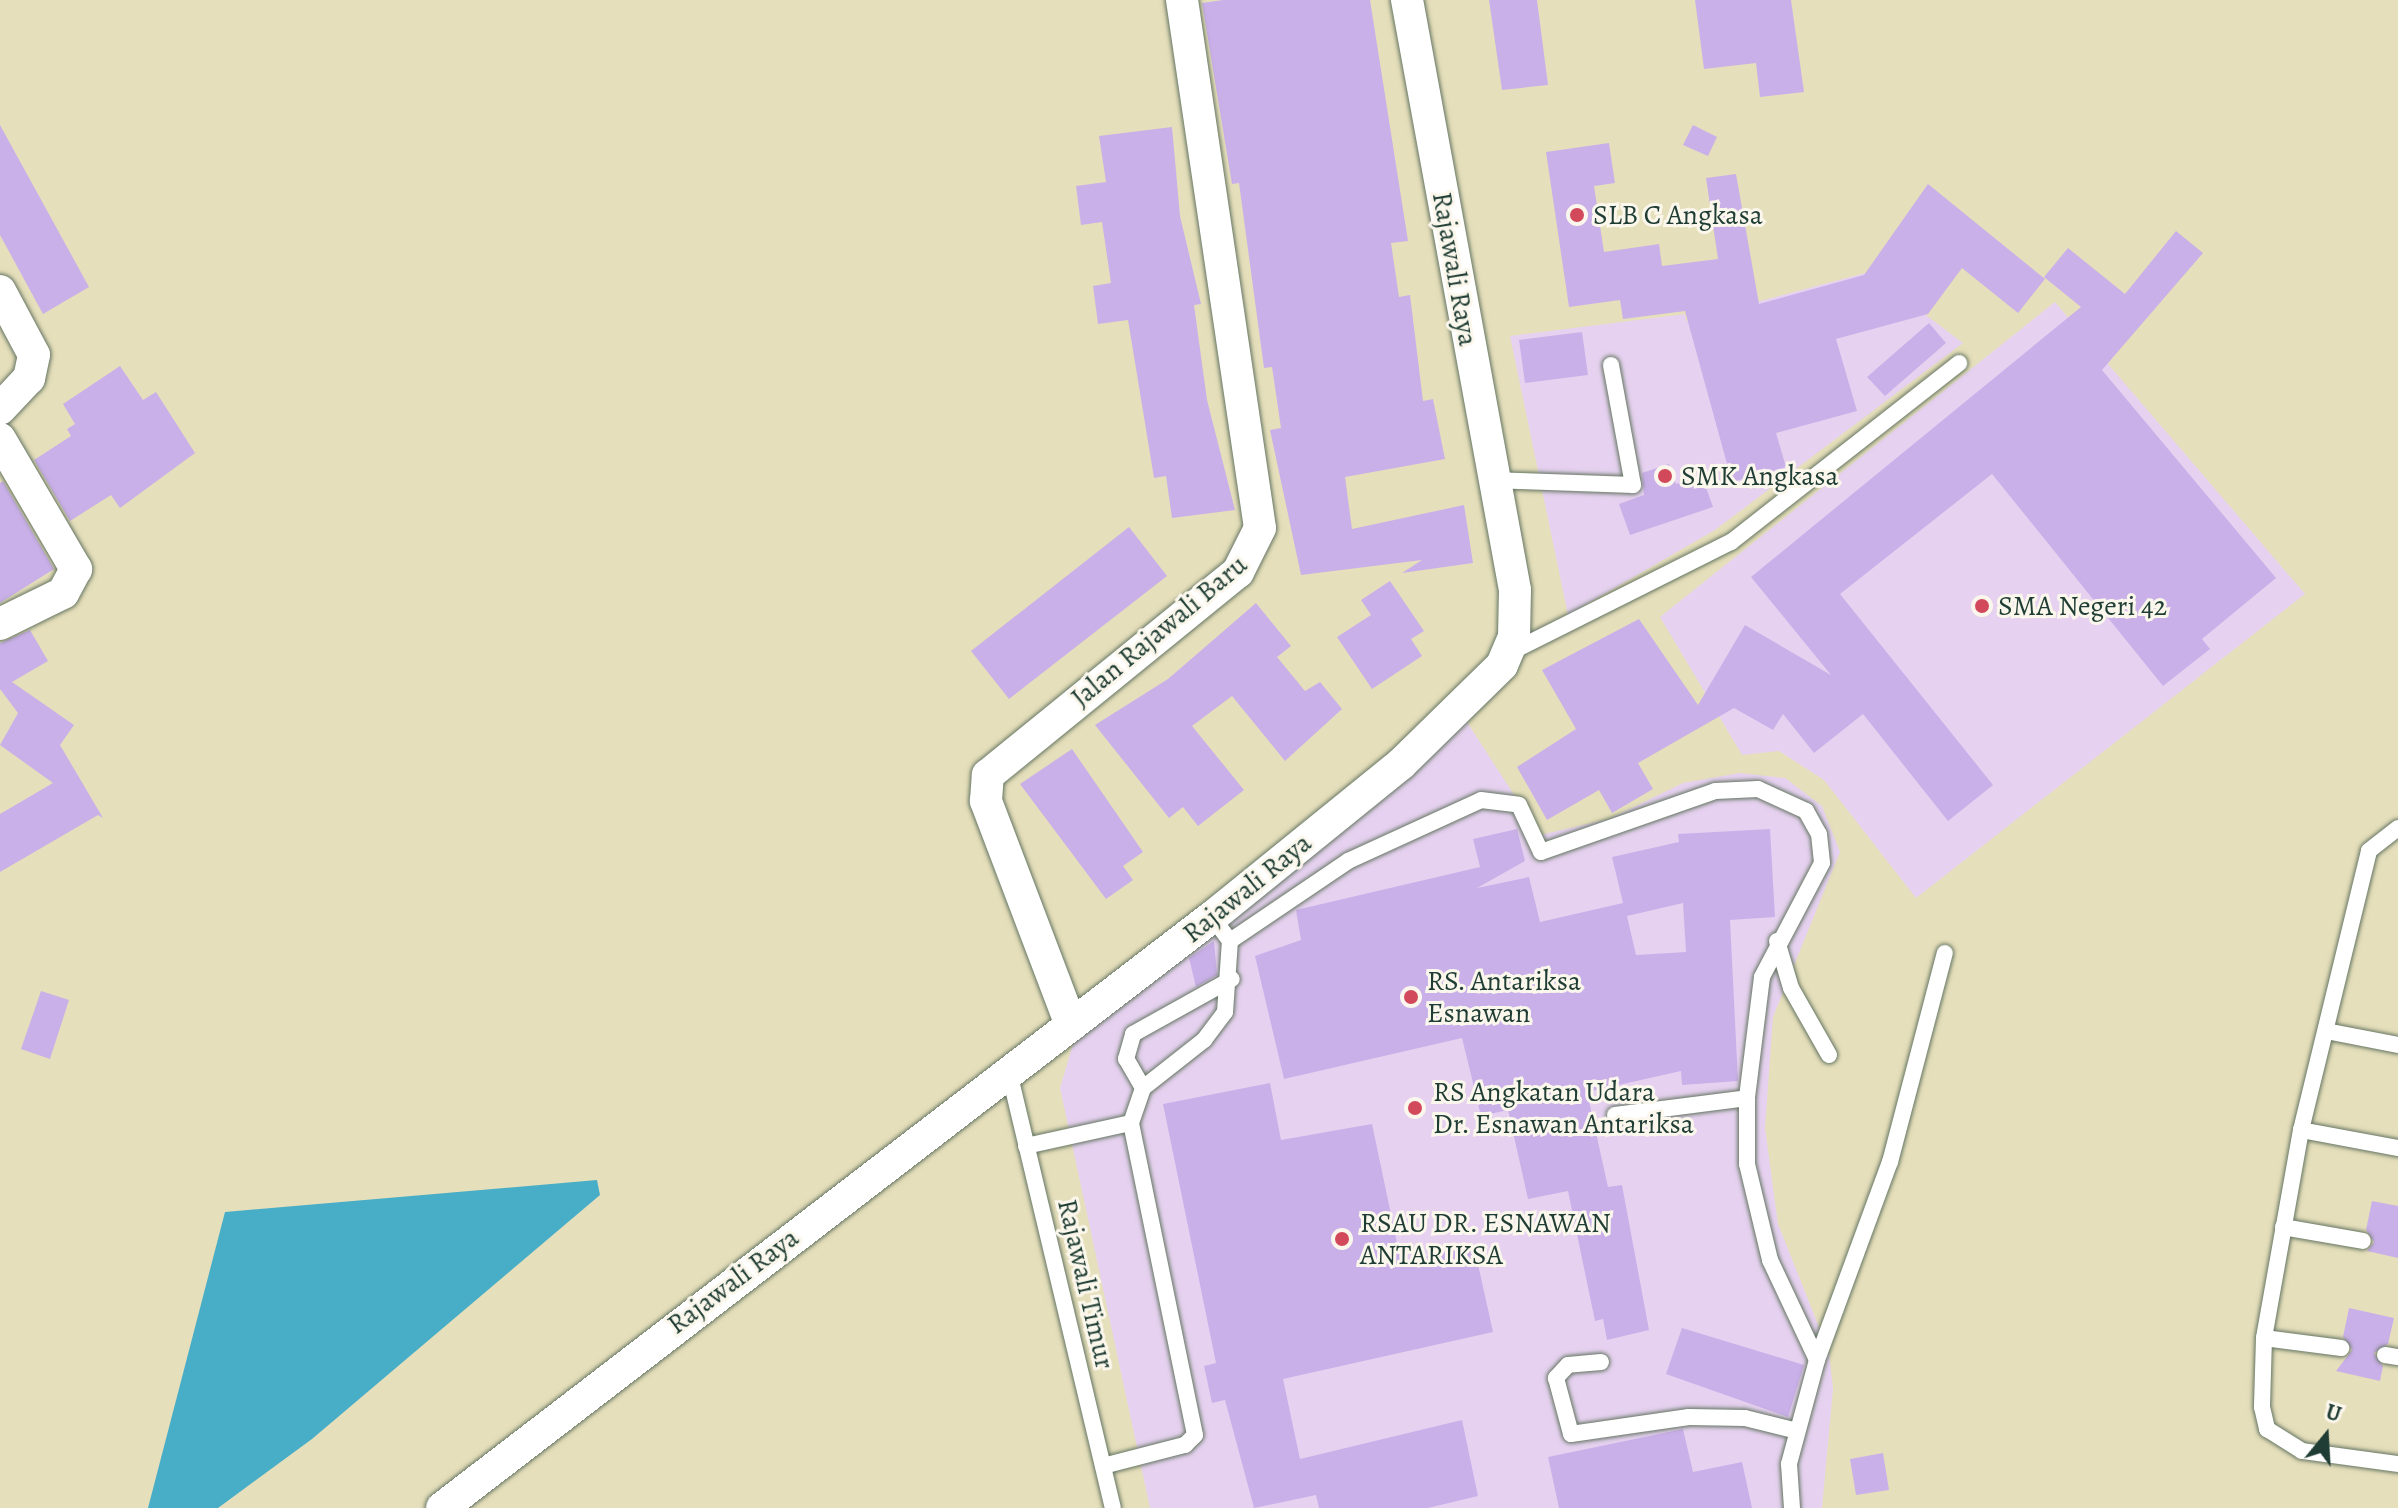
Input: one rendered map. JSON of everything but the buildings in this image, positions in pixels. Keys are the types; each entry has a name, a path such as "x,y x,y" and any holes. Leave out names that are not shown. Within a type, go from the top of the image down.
{"street":[{"name":"Jalan Rajawali Baru","path":"1071,1025 986,801 988,775 1238,572 1260,528 1182,0"},
{"name":"Rajawali Raya","path":"442,1508 1071,1025 1221,929 1401,764 1509,653 1517,605 1407,0"},
{"path":"0,291 33,363 22,389 0,409"},
{"path":"0,439 76,569 63,593 0,624"}],"lane":[{"path":"1509,653 1731,542 1959,363"},
{"path":"1492,480 1633,485 1611,365"},
{"path":"1103,1466 1185,1445 1197,1425 1131,1123 1143,1088 1214,1028 1232,979 1221,929 1348,861 1481,800 1519,805 1541,852 1738,787 1793,801 1806,811 1822,846 1816,879 1777,941 1762,977 1747,1098 1747,1164 1770,1260 1817,1360"},
{"path":"2398,828 2369,851 2301,1130 2264,1338 2267,1429 2302,1451 2398,1464"},
{"path":"1777,941 1791,988 1829,1055"},
{"path":"1792,1508 1797,1431 1817,1360 1890,1162 1945,953"},
{"path":"1143,1088 1126,1059 1133,1034 1232,979"},
{"path":"2326,1031 2398,1045"},
{"name":"Rajawali Timur","path":"1009,1072 1113,1508"},
{"path":"1615,1115 1747,1098"},
{"path":"1026,1146 1131,1123"},
{"path":"2301,1130 2398,1148"},
{"path":"2283,1227 2363,1241"},
{"path":"2264,1338 2341,1348"},
{"path":"1601,1362 1568,1365 1556,1378 1571,1434 1689,1417 1745,1418 1797,1431"}],"shaded area":[{"name":"SMK Angkasa","path":"1869,272 1963,343 1715,530 1568,615 1510,336 1685,314 1686,321"},
{"name":"SMA Negeri 42","path":"2055,302 2305,594 1916,898 1824,780 1779,751 1742,755 1660,617"},
{"name":"RS Angkatan Udara Dr. Esnawan Antariksa","path":"1467,722 1540,835 1609,819 1683,783 1740,773 1785,778 1822,806 1840,852 1773,1017 1765,1128 1778,1224 1829,1352 1833,1389 1822,1508 1150,1508 1060,1088 1076,1034"}],"water":[{"path":"597,1180 600,1195 312,1439 218,1508 148,1508 225,1212"}],"place":[{"name":"SLB C Angkasa","path":"1577,215"},
{"name":"SMK Angkasa","path":"1665,476"},
{"name":"SMA Negeri 42","path":"1982,606"},
{"name":"RS. Antariksa Esnawan","path":"1411,997"},
{"name":"RS Angkatan Udara Dr. Esnawan Antariksa","path":"1415,1108"},
{"name":"RSAU DR. ESNAWAN ANTARIKSA","path":"1342,1239"}]}
